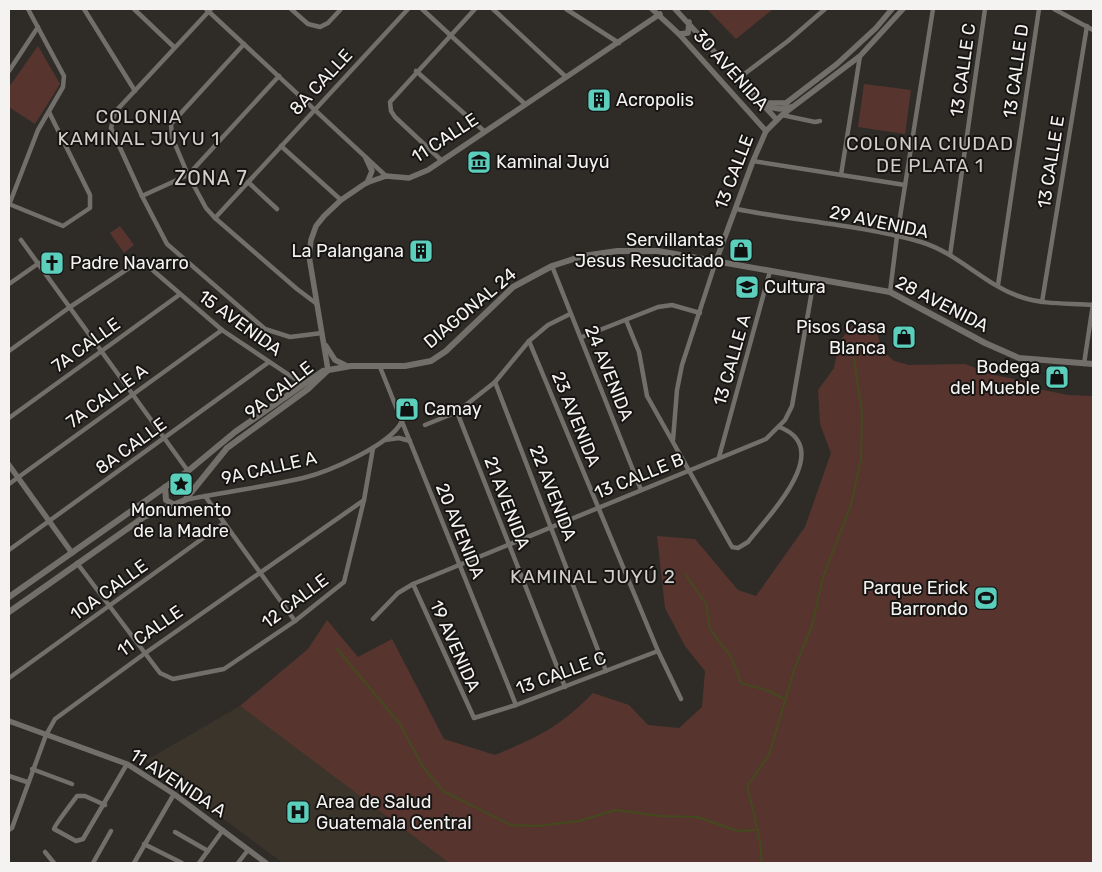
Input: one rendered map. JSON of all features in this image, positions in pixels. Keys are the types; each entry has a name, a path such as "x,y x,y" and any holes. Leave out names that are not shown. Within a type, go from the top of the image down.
{"main road":[{"name":"DIAGONAL 24","path":"328,370 347,366 405,366 431,361 453,345 513,287 552,266 582,256 617,250 658,251 716,260"},
{"name":"28 AVENIDA","path":"716,260 890,292 985,343 1019,358 1093,364"},
{"name":"9A CALLE","path":"9,597 188,471 235,432 323,371 328,370"},
{"name":"9A CALLE","path":"185,500 227,448 308,389 328,370"},
{"path":"164,487 166,500 173,504"},
{"path":"9,612 144,517 185,500"}],"street":[{"path":"28,9 64,76 63,87 49,112 32,143 9,205 63,226 87,211 92,204 90,195 49,112"},
{"path":"84,9 134,91"},
{"path":"134,9 174,47"},
{"path":"291,9 308,24 320,27 328,23 341,9"},
{"name":"8A CALLE","path":"215,218 408,9"},
{"path":"422,9 525,104"},
{"path":"441,160 395,117 390,106 392,98 475,9"},
{"path":"493,9 566,77"},
{"path":"566,9 618,43"},
{"name":"30 AVENIDA","path":"652,9 660,14 679,34 766,131"},
{"name":"30 AVENIDA","path":"675,9 689,22 777,120"},
{"path":"739,78 788,41 825,9"},
{"path":"765,105 786,103 837,64 876,28 892,9"},
{"name":"13 CALLE","path":"673,442 677,390 682,365 716,260 736,210 752,161 766,131 782,115 860,56 902,9"},
{"path":"890,292 896,236 933,9"},
{"name":"13 CALLE C","path":"950,255 985,9"},
{"name":"13 CALLE D","path":"998,285 1039,9"},
{"path":"1054,9 1093,30"},
{"path":"322,336 290,337 278,335 262,327 166,242 142,196 111,128 111,120 115,112 208,10 386,176"},
{"name":"11 CALLE","path":"328,370 310,261 311,240 320,220 341,200 366,183 386,176 409,178 428,170 660,14"},
{"path":"679,34 688,33 689,22"},
{"name":"13 CALLE E","path":"1042,302 1086,26"},
{"path":"9,71 38,27"},
{"path":"188,174 172,137 172,124 244,44"},
{"path":"841,175 860,56"},
{"path":"416,71 484,131"},
{"path":"142,196 188,174 279,76"},
{"path":"765,105 780,109 796,106"},
{"name":"30 AVENIDA","path":"782,115 815,122 820,121"},
{"path":"281,146 341,200"},
{"path":"366,158 372,171 371,178 366,183"},
{"path":"752,161 905,185"},
{"path":"248,182 277,210"},
{"path":"193,184 206,208 215,218 317,304"},
{"name":"29 AVENIDA","path":"736,210 896,236 923,243 950,255 1020,297 1042,302 1093,305"},
{"path":"21,240 188,471"},
{"name":"15 AVENIDA","path":"70,307 141,260 179,295 222,330 304,385"},
{"path":"9,284 39,263"},
{"name":"24 AVENIDA","path":"552,266 570,314 582,337 641,490"},
{"name":"13 CALLE A","path":"719,457 770,271"},
{"name":"13 CALLE B","path":"373,619 398,593 413,584 766,439 779,427 792,406 814,279"},
{"name":"7A CALLE","path":"9,418 179,295"},
{"path":"582,337 672,305 700,313"},
{"path":"1084,364 1093,305"},
{"path":"9,352 70,307"},
{"path":"425,425 457,412 495,382 529,341 548,325 570,314"},
{"path":"626,320 639,352 647,396 732,547 738,548 748,542 798,476 802,461 800,444 792,432 779,427"},
{"name":"7A CALLE A","path":"9,484 222,330"},
{"name":"11 CALLE","path":"322,336 336,360 347,366"},
{"name":"23 AVENIDA","path":"529,341 658,651 681,699"},
{"name":"8A CALLE","path":"9,550 269,362"},
{"name":"20 AVENIDA","path":"380,367 516,705"},
{"name":"22 AVENIDA","path":"495,382 552,526 606,671"},
{"name":"21 AVENIDA","path":"457,412 565,687"},
{"name":"9A CALLE A","path":"185,500 305,478 373,448 396,430 402,422"},
{"path":"383,440 393,438 410,441"},
{"name":"12 CALLE","path":"144,654 165,677 173,679 224,669 295,621 344,582 364,500 373,448"},
{"path":"9,465 72,553"},
{"path":"206,496 295,621"},
{"name":"11 CALLE","path":"9,830 12,828 27,782 46,734 56,719 144,654 364,500"},
{"name":"10A CALLE","path":"9,678 224,523"},
{"path":"77,563 144,654"},
{"name":"19 AVENIDA","path":"413,584 474,718"},
{"name":"13 CALLE C","path":"474,718 516,705 658,651"},
{"name":"11 AVENIDA A","path":"9,721 127,764 174,794 266,863"},
{"path":"105,805 80,795 75,798 54,829 81,841 105,805 127,764"},
{"path":"32,769 72,784"},
{"path":"9,776 27,782"},
{"path":"134,863 174,794"},
{"path":"199,863 223,830"},
{"path":"93,863 112,831"},
{"path":"175,832 208,851"},
{"path":"144,844 182,863"},
{"path":"238,863 248,850"},
{"path":"45,852 54,863"}],"shaded area":[{"path":"707,9 773,9 736,39"},
{"path":"38,46 60,84 35,124 9,107 9,87"},
{"path":"864,84 911,90 905,134 858,127"},
{"path":"120,226 134,245 124,253 110,233"},
{"path":"869,321 877,333 882,350 894,361 909,365 965,364 994,375 1035,383 1038,389 1068,395 1093,396 1093,863 449,863 240,706 308,649 327,620 358,657 392,639 444,739 495,755 548,730 581,705 593,693 629,705 648,725 679,728 702,707 705,671 685,646 665,608 657,536 695,539 738,590 756,596 805,527 831,453 820,424 818,390 834,368 839,342 855,322"},
{"name":"Area de Salud Guatemala Central","path":"240,706 449,863 283,863 145,761"}],"waterway":[{"path":"761,863 759,836 747,786 769,755 795,667 812,626 823,577 851,505 861,458 862,414 854,358"},
{"path":"685,574 706,604 710,629 731,657 741,683 769,691 784,699"},
{"path":"337,649 400,724 423,767 443,791 511,825 537,826 579,821 616,810 660,816 697,817 738,831 755,830"}],"place":[{"name":"Acropolis","path":"599,100"},
{"name":"Kaminal Juyú","path":"479,162"},
{"name":"Servillantas Jesus Resucitado","path":"741,250"},
{"name":"La Palangana","path":"421,251"},
{"name":"Padre Navarro","path":"52,263"},
{"name":"Cultura","path":"747,287"},
{"name":"Pisos Casa Blanca","path":"904,337"},
{"name":"Bodega del Mueble","path":"1057,377"},
{"name":"Camay","path":"407,409"},
{"name":"Monumento de la Madre","path":"181,484"},
{"name":"Parque Erick Barrondo","path":"986,598"},
{"name":"Area de Salud Guatemala Central","path":"298,812"}],"district":[{"name":"COLONIA KAMINAL JUYU 1","path":"139,127"},
{"name":"COLONIA CIUDAD DE PLATA 1","path":"930,154"},
{"name":"ZONA 7","path":"211,178"},
{"name":"KAMINAL JUYÚ 2","path":"593,576"}]}
